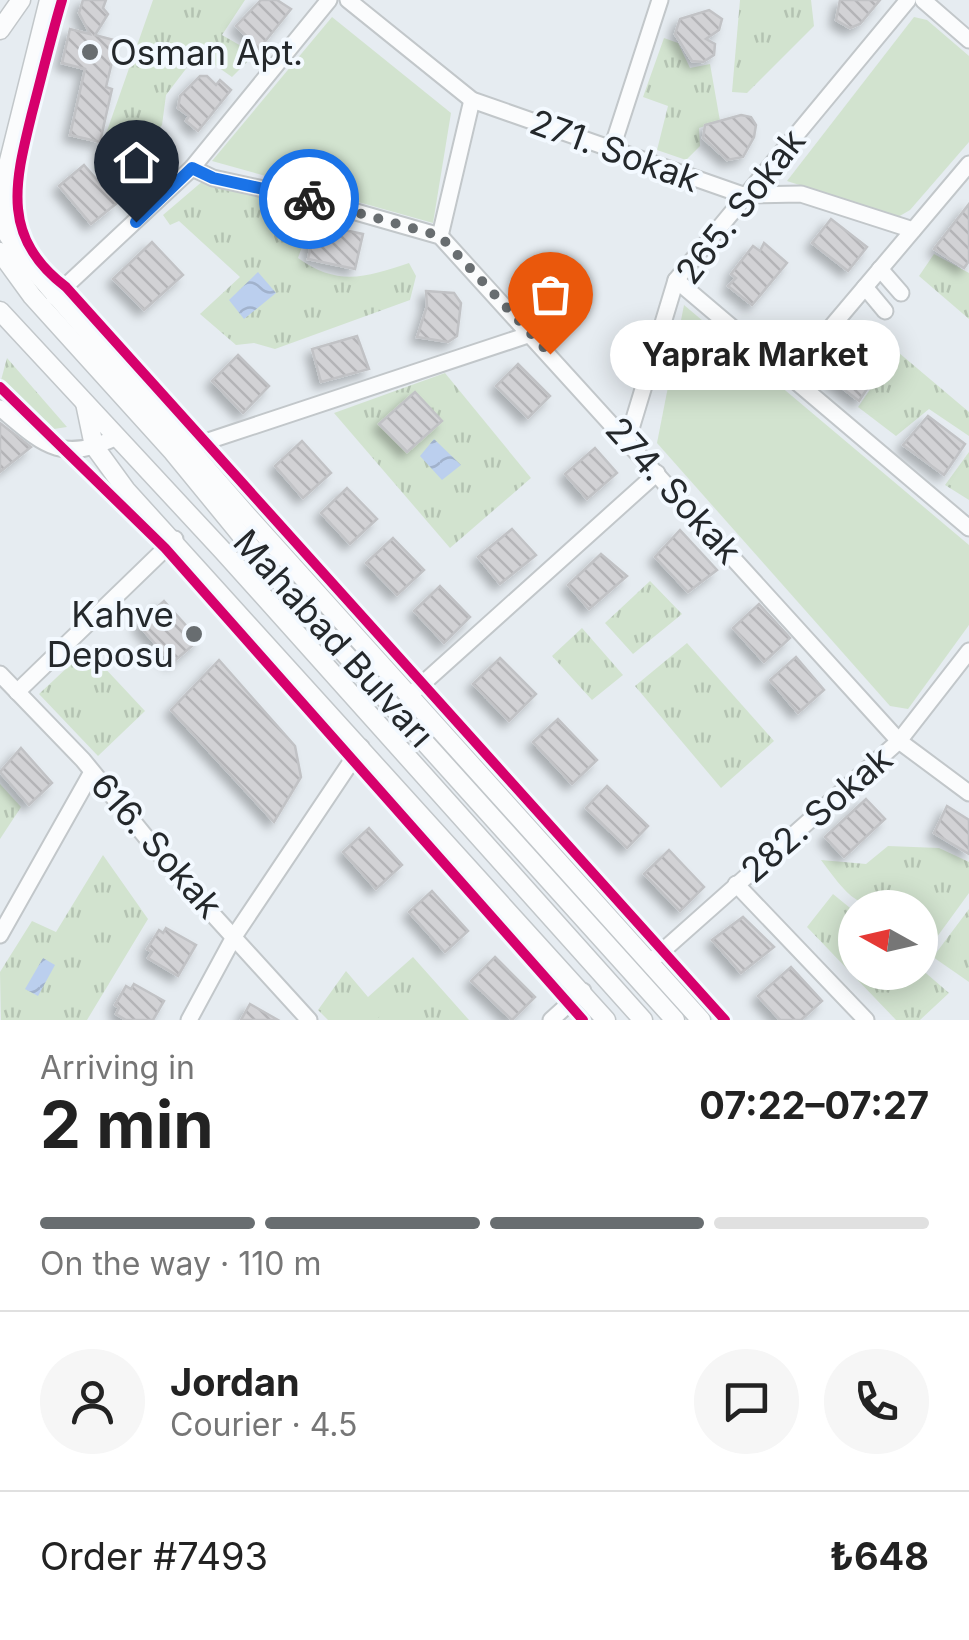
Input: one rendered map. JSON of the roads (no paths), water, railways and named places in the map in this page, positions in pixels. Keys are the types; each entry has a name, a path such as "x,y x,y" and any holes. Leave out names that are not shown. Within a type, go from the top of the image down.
{"main road":[{"path":"0,30 21,0"},
{"path":"49,0 2,200 6,232 54,296 190,451 701,1020"},
{"name":"Mahabad Bulvarı","path":"0,252 32,296 173,452 272,573 675,1020"},
{"name":"Mahabad Bulvarı","path":"0,312 642,1020"},
{"path":"85,402 94,446 126,490 176,540 606,1020"}],"street":[{"path":"54,296 192,168 330,0"},
{"name":"271. Sokak","path":"348,0 472,100 743,195 801,194 913,230"},
{"path":"612,150 660,0"},
{"name":"265. Sokak","path":"627,442 676,280 908,0"},
{"path":"923,0 969,40"},
{"path":"192,168 213,178 314,200 440,236 472,100"},
{"path":"789,376 969,164"},
{"path":"955,180 969,192"},
{"name":"274. Sokak","path":"440,236 899,741 969,792"},
{"path":"880,269 901,293"},
{"path":"676,280 969,528"},
{"path":"864,287 884,311"},
{"path":"0,326 21,334"},
{"path":"190,451 204,442 531,334"},
{"path":"0,408 47,446 69,452 117,437"},
{"path":"409,696 657,473"},
{"path":"17,692 176,540"},
{"name":"282. Sokak","path":"648,963 899,741 969,652"},
{"name":"616. Sokak","path":"0,674 92,772 176,874 236,935 309,1020"},
{"path":"189,1020 236,935 361,748"},
{"path":"0,935 92,772"},
{"path":"736,884 866,1020"},
{"path":"551,1020 583,991"}],"water":[{"path":"258,272 276,293 244,319 229,300"},
{"path":"434,439 461,465 442,480 420,456"},
{"path":"43,958 55,965 38,996 25,989"}],"place":[{"name":"Osman Apt.","path":"90,52"},
{"name":"Yaprak Market","path":"550,354"},
{"name":"Kahve Deposu","path":"194,634"}]}
